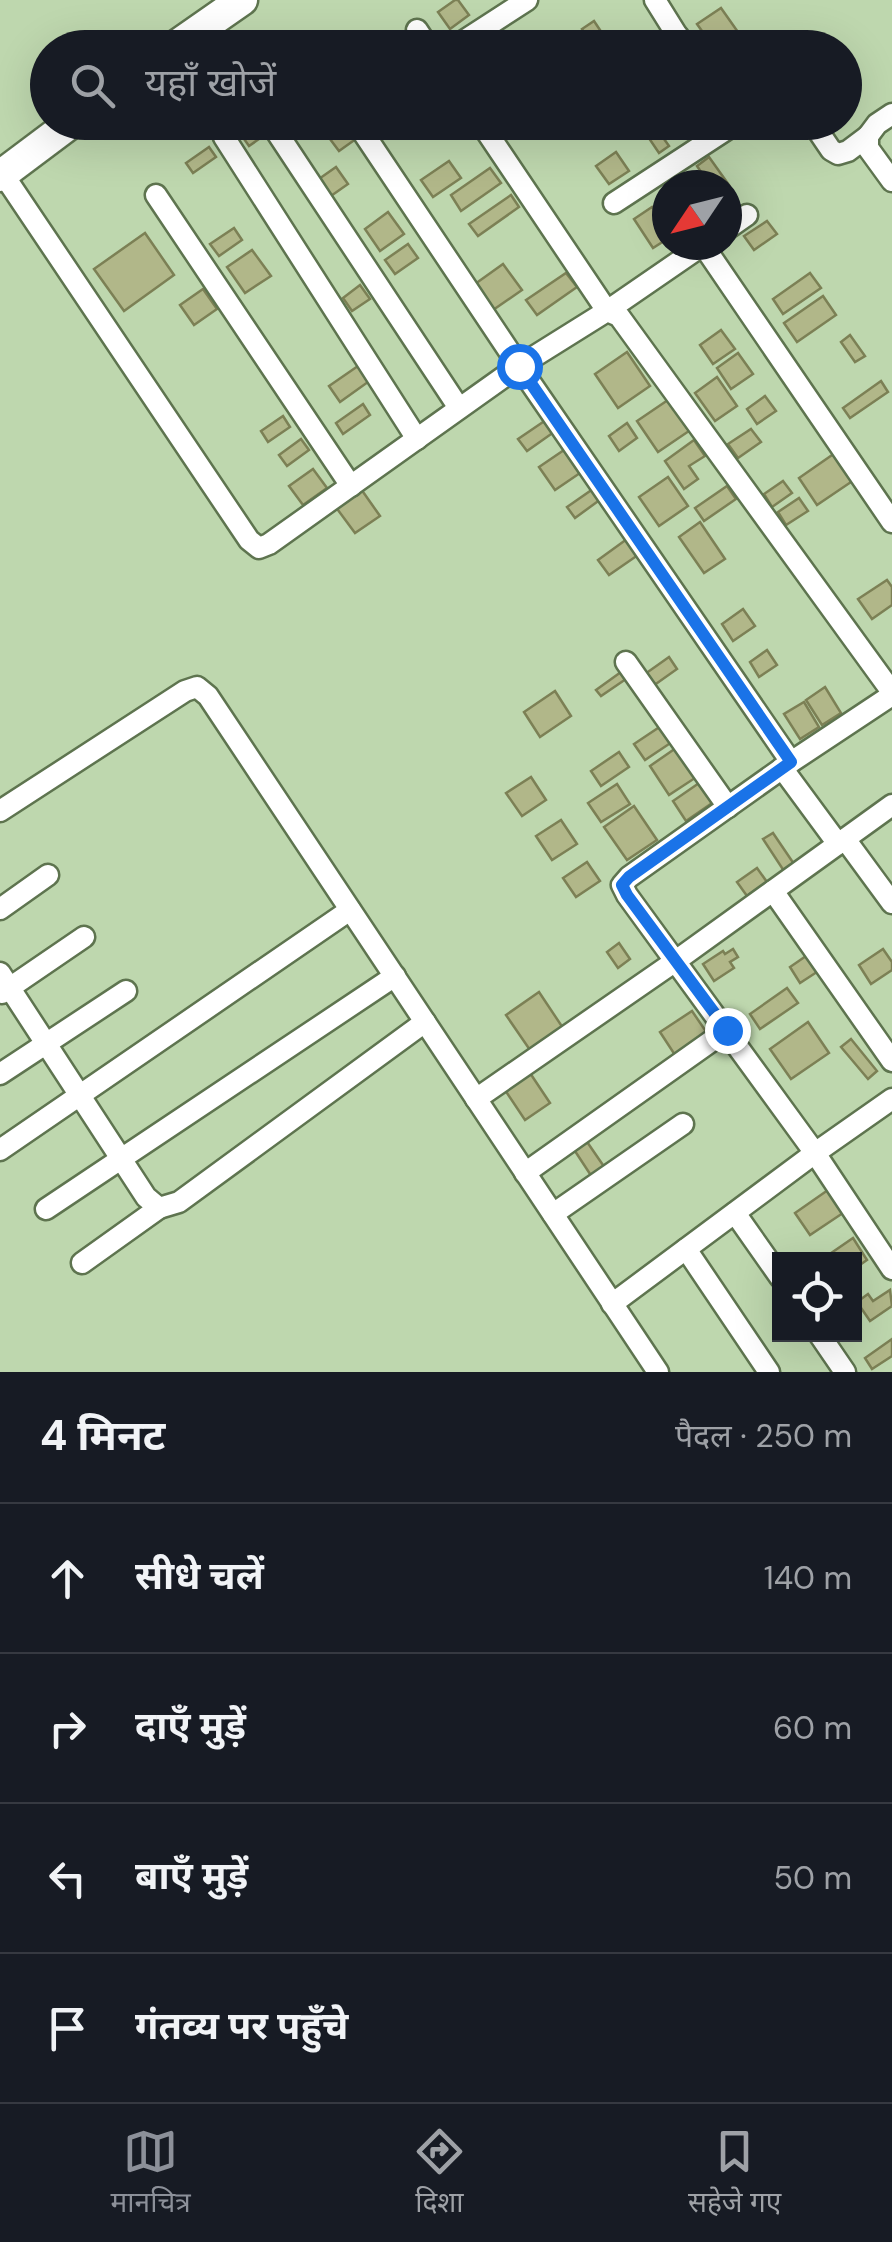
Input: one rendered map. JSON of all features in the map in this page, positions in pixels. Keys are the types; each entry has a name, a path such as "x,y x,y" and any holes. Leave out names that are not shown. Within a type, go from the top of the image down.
{"street":[{"path":"217,30 242,0"},
{"path":"481,30 527,0"},
{"path":"655,0 668,30"},
{"path":"824,140 838,154 848,151 892,114"},
{"path":"868,136 868,148 892,181"},
{"path":"48,140 2,175 249,540 259,548 270,544 519,366 681,260"},
{"path":"227,140 417,439"},
{"path":"282,140 460,408"},
{"path":"368,140 786,765 892,903"},
{"path":"492,140 607,311 619,316 892,694 786,765 622,885 815,1154 892,1270"},
{"path":"614,203 710,140"},
{"path":"156,194 352,486"},
{"path":"742,218 747,215"},
{"path":"713,260 892,522"},
{"path":"626,662 728,808"},
{"path":"0,811 185,691 197,688 208,696 658,1372"},
{"path":"476,1099 892,805"},
{"path":"0,909 48,876"},
{"path":"773,890 892,1061"},
{"path":"0,1150 350,910"},
{"path":"84,936 3,984 47,1044 146,1197 160,1208"},
{"path":"46,1209 394,976"},
{"path":"0,1074 126,991"},
{"path":"82,1263 160,1208 179,1202 425,1022"},
{"path":"525,1173 727,1030"},
{"path":"612,1304 892,1100"},
{"path":"553,1214 683,1124"},
{"path":"735,1213 772,1266"},
{"path":"686,1249 768,1372"},
{"path":"825,1342 846,1372"}],"building":[{"path":"455,0 469,15 450,29 438,12"},
{"path":"721,8 737,30 701,30 697,24"},
{"path":"594,21 600,30 583,30"},
{"path":"331,140 354,140 339,151"},
{"path":"650,140 665,140 669,146 659,153"},
{"path":"209,147 216,157 193,173 186,163"},
{"path":"616,152 629,171 609,184 596,166"},
{"path":"709,157 718,170 700,170 697,166"},
{"path":"449,161 461,178 433,197 421,180"},
{"path":"336,167 348,184 328,198 316,181"},
{"path":"490,168 501,183 461,211 451,195"},
{"path":"511,195 519,207 478,236 469,224"},
{"path":"652,207 652,246 634,219"},
{"path":"388,212 404,234 380,251 365,229"},
{"path":"767,221 777,234 754,250 744,236"},
{"path":"234,228 242,240 219,256 210,244"},
{"path":"145,233 174,275 124,311 94,269"},
{"path":"408,244 418,258 395,274 385,260"},
{"path":"252,250 271,276 245,293 227,267"},
{"path":"503,264 522,290 493,310 475,284"},
{"path":"566,273 577,287 537,315 526,300"},
{"path":"810,273 821,288 783,314 773,299"},
{"path":"360,285 370,299 352,311 343,298"},
{"path":"203,289 217,309 194,325 180,305"},
{"path":"823,296 836,315 797,342 784,323"},
{"path":"721,330 735,349 713,364 700,345"},
{"path":"850,335 865,356 855,362 841,342"},
{"path":"627,352 650,386 618,408 595,374"},
{"path":"738,353 753,374 731,389 717,368"},
{"path":"358,366 368,382 340,402 329,386"},
{"path":"717,377 737,406 715,421 695,393"},
{"path":"881,381 888,392 850,418 843,408"},
{"path":"765,396 776,411 757,424 747,409"},
{"path":"668,400 689,431 658,452 637,421"},
{"path":"363,404 370,415 343,434 336,423"},
{"path":"283,416 290,427 268,442 261,431"},
{"path":"546,420 554,432 527,451 518,439"},
{"path":"627,423 637,438 619,451 609,436"},
{"path":"751,429 761,442 738,458 728,444"},
{"path":"301,439 309,450 287,466 279,455"},
{"path":"694,440 705,456 689,466 698,479 684,489 665,461"},
{"path":"567,448 583,471 555,490 539,467"},
{"path":"835,453 854,480 817,505 799,478"},
{"path":"313,469 327,488 303,505 289,486"},
{"path":"668,477 688,506 659,526 639,497"},
{"path":"783,481 792,493 772,507 764,494"},
{"path":"727,486 736,499 704,521 695,508"},
{"path":"361,489 380,516 355,533 335,506"},
{"path":"593,489 601,499 575,518 567,507"},
{"path":"799,498 808,511 786,525 778,512"},
{"path":"700,522 725,559 704,573 679,537"},
{"path":"627,539 638,555 609,575 598,560"},
{"path":"887,580 892,587 892,605 872,619 858,599"},
{"path":"743,609 755,626 733,641 722,624"},
{"path":"767,650 777,665 759,677 750,662"},
{"path":"669,657 677,669 653,686 645,674"},
{"path":"621,672 626,679 601,696 596,690"},
{"path":"825,687 841,713 822,725 806,700"},
{"path":"555,691 571,716 540,737 524,712"},
{"path":"804,702 819,727 800,739 784,714"},
{"path":"661,726 672,742 645,760 634,744"},
{"path":"676,748 695,778 669,795 650,766"},
{"path":"619,752 629,767 601,786 591,771"},
{"path":"531,777 546,800 522,816 506,793"},
{"path":"702,781 715,801 686,821 673,801"},
{"path":"617,784 630,804 601,822 588,803"},
{"path":"634,806 657,840 627,860 604,827"},
{"path":"561,820 577,844 552,860 536,836"},
{"path":"773,833 794,864 784,871 763,839"},
{"path":"587,862 600,881 576,897 563,878"},
{"path":"757,868 767,882 747,896 737,882"},
{"path":"619,943 630,959 618,968 607,952"},
{"path":"733,949 738,957 730,962 734,968 714,981 703,964"},
{"path":"883,949 892,962 892,970 871,984 859,965"},
{"path":"809,954 820,970 800,983 790,967"},
{"path":"787,988 798,1003 760,1029 750,1014"},
{"path":"539,992 563,1028 530,1050 506,1015"},
{"path":"692,1011 707,1033 675,1055 660,1032"},
{"path":"808,1022 829,1053 791,1079 770,1049"},
{"path":"851,1039 877,1071 868,1079 841,1047"},
{"path":"530,1073 550,1103 525,1120 505,1090"},
{"path":"583,1136 605,1168 592,1177 571,1145"},
{"path":"828,1190 843,1213 810,1235 795,1213"},
{"path":"853,1238 862,1252 833,1252"},
{"path":"890,1290 892,1306 870,1321 862,1309 862,1298 868,1294 873,1301"},
{"path":"892,1339 892,1356 872,1369 865,1358"}],"route":[{"path":"519,366 791,762 622,885 727,1030"}]}
